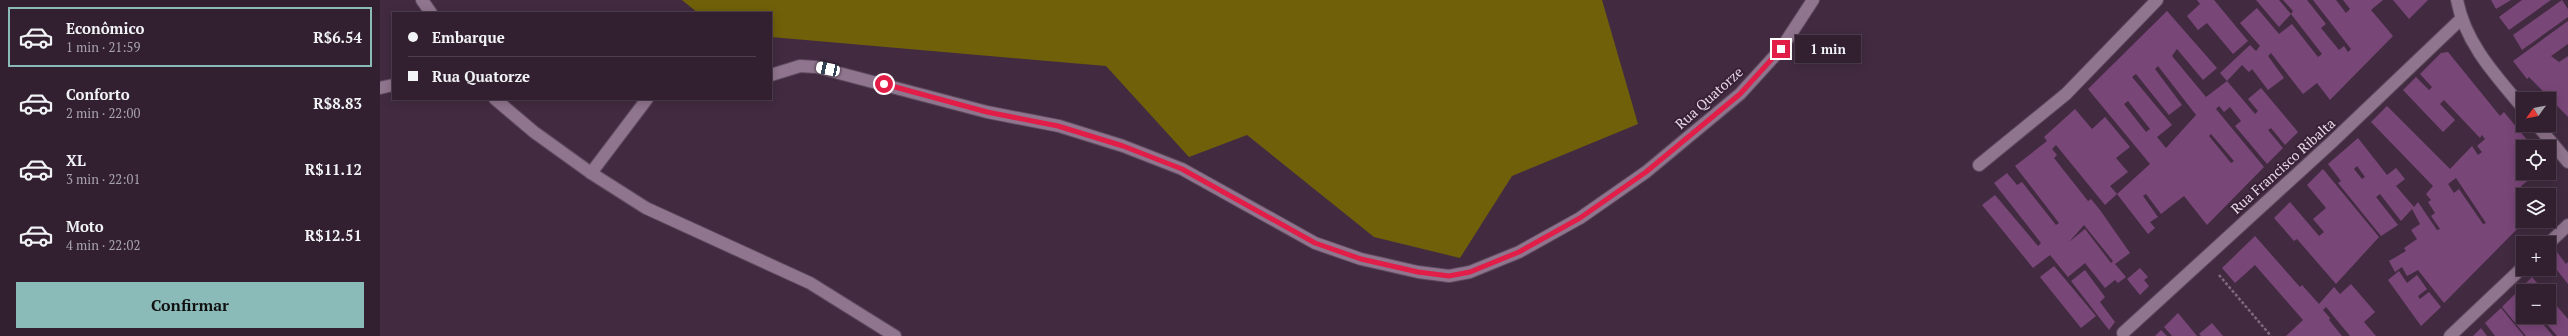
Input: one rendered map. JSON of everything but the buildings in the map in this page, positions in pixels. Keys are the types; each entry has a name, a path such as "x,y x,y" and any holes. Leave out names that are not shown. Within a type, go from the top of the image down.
{"street":[{"path":"422,0 430,12"},
{"name":"Rua Quatorze","path":"772,75 800,66 816,67 987,112 1080,132 1123,146 1182,169 1315,243 1361,259 1426,273 1449,276 1470,272 1519,252 1580,218 1646,172 1740,94 1781,49 1813,0"},
{"path":"1979,165 2066,94 2157,0"},
{"path":"2457,0 2460,19 2486,64 2516,100"},
{"name":"Rua Francisco Ribalta","path":"2123,333 2332,142 2460,19"},
{"path":"380,88 392,85"},
{"path":"496,100 534,132 591,174 646,208 810,283 895,336"},
{"path":"591,174 646,100"},
{"path":"2543,132 2568,162"},
{"path":"2556,236 2568,225"},
{"path":"2450,336 2516,274"}],"path":[{"path":"2204,258 2271,336"}],"shaded area":[{"path":"682,0 1602,0 1638,124 1512,176 1460,258 1374,237 1247,135 1189,157 1106,66 772,37 772,12 697,12"}],"route":[{"path":"884,84 987,112 1058,126 1123,146 1182,169 1315,243 1361,259 1418,272 1449,276 1470,272 1519,252 1580,218 1646,172 1740,94 1781,49"}]}
